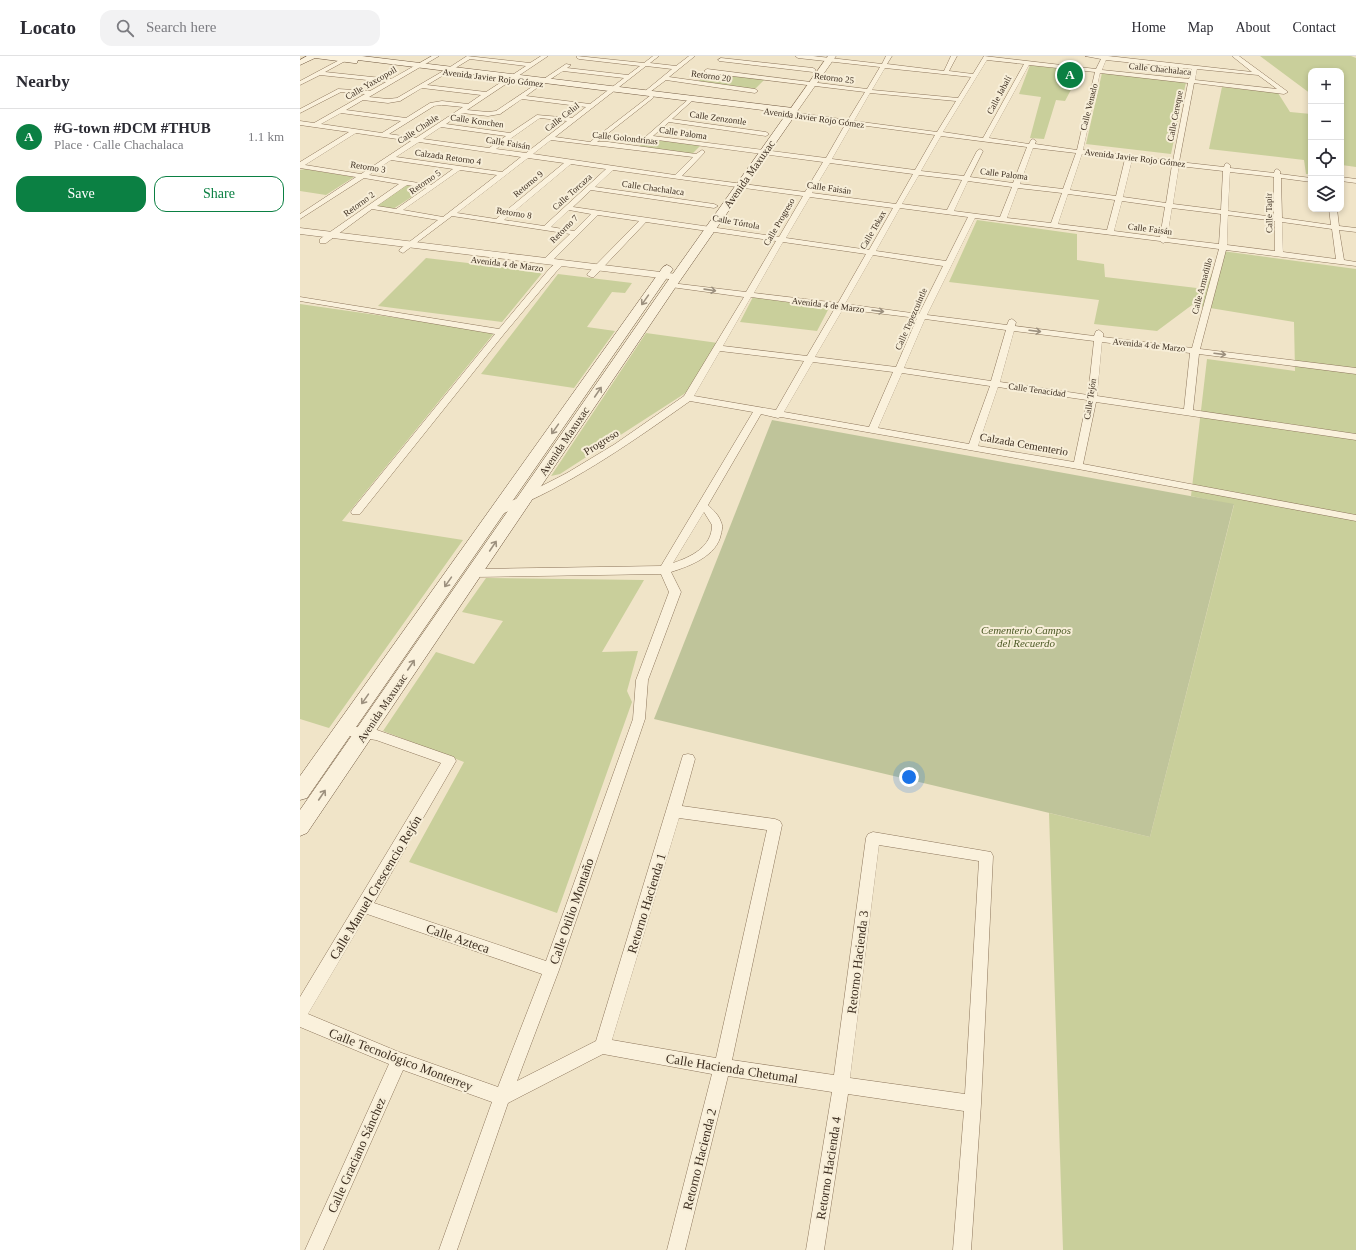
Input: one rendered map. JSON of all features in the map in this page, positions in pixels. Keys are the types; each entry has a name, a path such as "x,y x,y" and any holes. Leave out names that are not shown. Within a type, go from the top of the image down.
{"main road":[{"path":"300,63 314,56"},
{"name":"Avenida Javier Rojo Gómez","path":"317,56 347,57 690,100 785,114"},
{"name":"Avenida Javier Rojo Gómez","path":"690,100 743,102 785,114"},
{"name":"Avenida Maxuxac","path":"759,152 785,114"},
{"name":"Avenida Maxuxac","path":"300,792 496,512 667,280 785,114"},
{"name":"Avenida Maxuxac","path":"705,227 714,206 735,186"},
{"name":"Avenida Maxuxac","path":"300,827 523,501 667,280"}],"street":[{"name":"Calle Yaxcopoil","path":"315,125 436,56"},
{"name":"Calle Chable","path":"300,217 544,56"},
{"path":"613,61 620,56"},
{"name":"Calle Celul","path":"407,248 656,56"},
{"path":"591,144 692,56"},
{"path":"798,56 826,57 974,76"},
{"name":"Calle Progreso","path":"688,398 826,160 889,56"},
{"path":"946,72 954,56"},
{"path":"1088,56 1260,74"},
{"path":"1162,64 1165,56"},
{"path":"1235,56 1260,74"},
{"path":"300,83 347,57"},
{"path":"363,98 394,101 470,57 532,65"},
{"path":"461,111 494,114 580,57 677,68"},
{"name":"Avenida Maxuxac","path":"785,114 813,70 826,57"},
{"name":"Avenida Maxuxac","path":"785,114 812,84 826,57"},
{"name":"Calle Chachalaca","path":"986,57 1285,92 1260,74"},
{"name":"Calle Tekax","path":"778,415 870,253 959,100 986,57"},
{"name":"Calle Venado","path":"1054,226 1080,149 1098,71 1104,57"},
{"path":"693,83 723,58 813,70"},
{"name":"Calle Jabalí","path":"986,138 1027,63"},
{"name":"Calle Cereque","path":"1163,241 1176,161 1195,67"},
{"path":"562,69 630,77"},
{"name":"Retorno 25","path":"707,71 868,91 959,100"},
{"path":"320,73 392,81"},
{"name":"Retorno 20","path":"665,78 755,91"},
{"path":"750,95 768,78"},
{"path":"422,86 487,94"},
{"path":"300,111 340,90 371,94"},
{"path":"521,97 591,106"},
{"path":"636,148 690,100"},
{"path":"383,135 437,103 469,106"},
{"path":"300,105 309,106"},
{"path":"341,111 407,120"},
{"name":"Avenida Javier Rojo Gómez","path":"785,114 1227,167 1308,179"},
{"name":"Calle Zenzontle","path":"668,120 785,114"},
{"path":"490,150 539,116 572,120"},
{"name":"Calle Faisán","path":"300,123 735,186 1163,241 1356,264"},
{"name":"Calle Konchen","path":"441,125 510,135"},
{"name":"Retorno 3","path":"300,165 355,131"},
{"name":"Calle Paloma","path":"649,137 1356,230"},
{"name":"Calle Golondrinas","path":"550,138 698,156"},
{"path":"1002,220 1033,143"},
{"path":"677,178 708,145"},
{"name":"Avenida Javier Rojo Gómez","path":"1080,149 1129,157 1176,161"},
{"path":"949,213 980,151"},
{"path":"1110,234 1129,157"},
{"name":"Calzada Retorno 4","path":"391,158 502,174"},
{"name":"Retorno 9","path":"498,221 569,162"},
{"name":"Retorno 3","path":"300,165 433,187"},
{"name":"Retorno 5","path":"399,210 460,167"},
{"name":"Calle Armadillo","path":"1188,412 1196,347 1223,248 1227,167"},
{"name":"Calle Torcaza","path":"545,229 611,168"},
{"name":"Avenida Javier Rojo Gómez","path":"1277,174 1308,175"},
{"name":"Calle Tapir","path":"1277,174 1278,254"},
{"path":"1344,179 1356,181"},
{"name":"Retorno 2","path":"328,238 405,182"},
{"path":"1344,184 1356,186"},
{"name":"Calle Chachalaca","path":"590,188 714,206"},
{"path":"371,207 399,210 444,219"},
{"name":"Calle Tórtola","path":"568,208 705,227 780,240 947,264"},
{"name":"Retorno 7","path":"546,261 597,212"},
{"path":"1333,212 1340,262"},
{"name":"Retorno 8","path":"451,214 574,233"},
{"name":"Calle Tepezcuintle","path":"872,431 924,313 972,216"},
{"path":"595,271 645,219"},
{"name":"Avenida 4 de Marzo","path":"300,231 328,238 407,248 667,280 752,287 842,303"},
{"name":"Avenida 4 de Marzo","path":"300,238 328,238"},
{"name":"Avenida 4 de Marzo","path":"407,248 546,261 557,266"},
{"path":"356,512 501,332 557,266"},
{"name":"Avenida 4 de Marzo","path":"667,280 747,295 842,303 1355,367"},
{"path":"300,299 501,332"},
{"path":"973,447 995,384 1012,325"},
{"name":"Calle Tejón","path":"1078,466 1092,398 1099,336"},
{"name":"Calle Tenacidad","path":"716,348 900,370 1356,437"},
{"name":"Progreso","path":"496,512 523,501 640,432 688,398"},
{"name":"Calzada Cementerio","path":"688,398 778,415 973,447 1356,518"},
{"path":"665,570 668,561 703,505 758,411"},
{"path":"474,573 665,570 685,564 705,552 714,540 718,528 714,517 703,505"},
{"name":"Calle Otilio Montaño","path":"448,1250 502,1097 551,970 639,719 642,680 675,592 665,570"},
{"path":"343,730 365,733"},
{"name":"Calle Manuel Crescencio Rejón","path":"300,1012 449,761 378,735 365,733"},
{"name":"Retorno Hacienda 1","path":"602,1046 674,811 688,759"},
{"path":"674,811 775,825 722,1068"},
{"name":"Retorno Hacienda 3","path":"841,1086 873,838 986,856 973,1104"},
{"name":"Calle Azteca","path":"364,906 551,970"},
{"name":"Calle Tecnológico Monterrey","path":"300,1019 399,1060 502,1097"},
{"path":"502,1097 602,1046"},
{"name":"Calle Hacienda Chetumal","path":"602,1046 722,1068 973,1104"},
{"name":"Calle Graciano Sánchez","path":"314,1250 399,1060"},
{"name":"Retorno Hacienda 2","path":"676,1250 722,1068"},
{"name":"Retorno Hacienda 4","path":"815,1250 841,1086"},
{"path":"962,1250 973,1104"}],"green space":[{"path":"1260,56 1351,56 1356,58 1356,167 1344,165 1344,68 1308,68 1308,92"},
{"path":"1030,65 1081,71 1065,101 1056,100 1044,139 1030,138 1041,97 1019,94"},
{"path":"710,72 765,79 755,89 697,82"},
{"path":"1102,73 1186,82 1171,154 1086,144"},
{"path":"1222,87 1278,93 1290,112 1308,114 1308,174 1306,174 1304,160 1209,149"},
{"path":"649,138 701,145 692,154 638,147"},
{"path":"305,169 354,177 326,195 300,191 300,170"},
{"path":"403,185 421,187 420,188 424,189 393,209 372,205"},
{"path":"977,220 1077,234 1077,260 1104,264 1105,277 1205,289 1222,251 1356,269 1356,1250 1063,1250 1049,813 1150,837 1234,505 1191,496 1207,359 1295,371 1294,322 1192,305 1157,331 1094,324 1099,300 949,282"},
{"path":"426,258 543,272 502,322 378,306"},
{"path":"558,274 632,283 625,293 612,292 587,327 615,331 574,388 481,374"},
{"path":"753,297 829,308 817,331 740,322"},
{"path":"300,304 495,332 342,521 463,540 329,728 300,719"},
{"path":"646,333 718,343 694,384 684,394 560,474 551,476"},
{"name":"Cementerio Campos del Recuerdo","path":"772,420 1234,504 1150,837 654,719"},
{"path":"486,578 644,580 602,652 638,651 627,691 632,702 557,913 409,862 464,762 383,731 436,652 474,664 503,621 462,612"}],"place":[{"name":"#G-town #DCM #THUB","path":"1070,75"}]}
